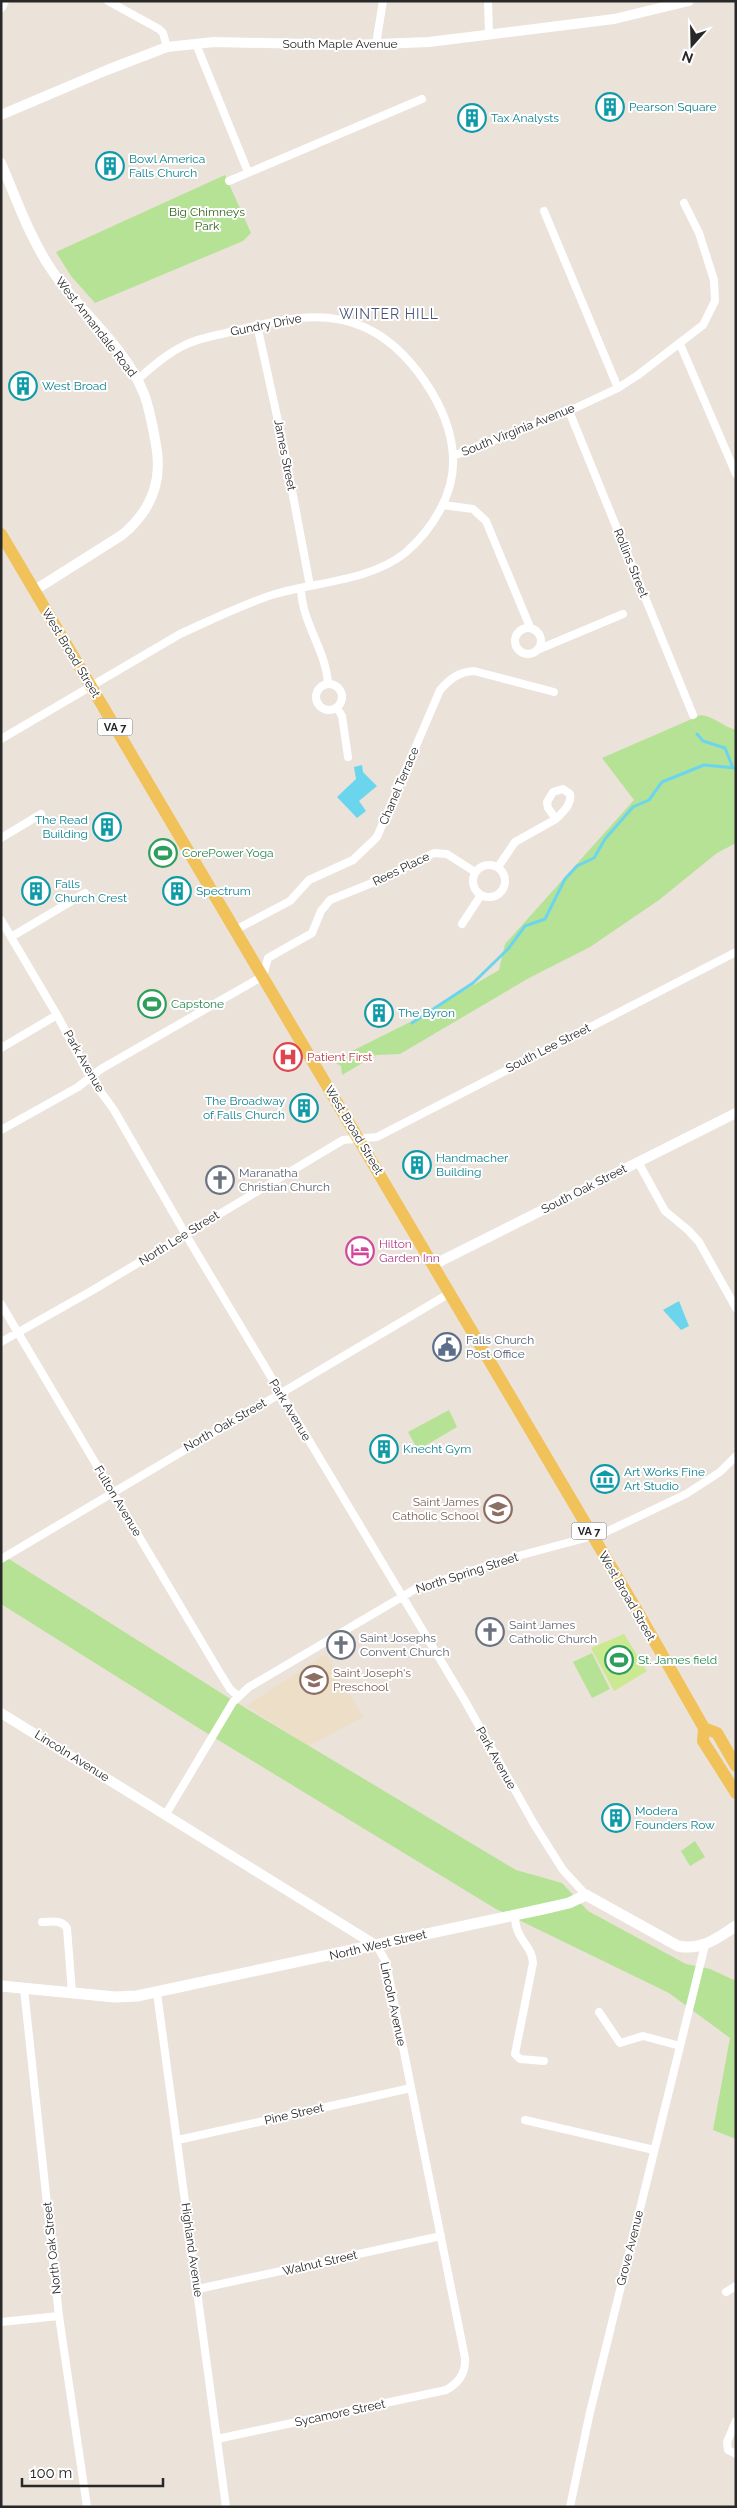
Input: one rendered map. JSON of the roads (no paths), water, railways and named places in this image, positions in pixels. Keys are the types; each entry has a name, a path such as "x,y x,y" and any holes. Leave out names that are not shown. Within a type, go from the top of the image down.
{"main road":[{"name":"West Broad Street","path":"1,534 592,1536 704,1728 703,1741 736,1793"},
{"name":"West Broad Street","path":"704,1728 717,1733 736,1766"},
{"name":"North West Street","path":"1,1986 124,1998 158,1993 569,1903 586,1895"},
{"path":"586,1895 678,1946 694,1948 705,1945 736,1926"}],"street":[{"path":"1,7 4,1"},
{"path":"108,1 159,29 163,33 167,47"},
{"path":"376,44 383,1"},
{"path":"488,1 489,35"},
{"name":"South Maple Avenue","path":"1,115 115,66 167,47 214,42 376,44 489,35 623,17 689,1"},
{"path":"196,44 248,172"},
{"path":"229,181 422,100"},
{"name":"West Annandale Road","path":"1,163 24,218 46,262 124,360 137,380 146,402 158,458 158,474 152,500 144,515 122,535 35,590"},
{"name":"South Virginia Avenue","path":"1,739 180,634 275,594 372,570 397,558 419,541 442,505 449,488 453,456 569,411 618,388 680,344 708,318 715,301 716,289 699,234 684,203"},
{"path":"544,211 618,388"},
{"name":"Gundry Drive","path":"137,380 184,345 286,319 311,317 348,322 372,331 402,354 421,376 441,413 453,456"},
{"name":"James Street","path":"257,326 310,586"},
{"path":"680,344 733,460 736,474"},
{"name":"Rollins Street","path":"569,411 693,715"},
{"path":"442,505 473,509 486,521 530,627 537,631 541,639 537,650"},
{"path":"301,589 302,610 328,672 328,684"},
{"path":"530,627 518,632 515,645 524,654 623,614"},
{"name":"Chanel Terrace","path":"235,930 290,901 309,880 353,860 377,838 440,690 455,676 465,672 483,672 554,692"},
{"path":"321,685 336,686 342,694 337,708 326,709 317,702 316,692 321,685"},
{"path":"337,708 342,716 348,757"},
{"path":"1,838 41,814"},
{"path":"498,867 515,842 556,819"},
{"name":"Rees Place","path":"263,976 268,958 312,933 321,911 330,900 382,879 434,853 447,854 475,872"},
{"path":"485,865 498,867 505,878 503,889 494,896 481,896 473,886 475,872 485,865"},
{"path":"11,937 85,893"},
{"path":"462,924 481,896"},
{"name":"Park Avenue","path":"1,920 58,1015 90,1077 114,1110 400,1596 465,1701 534,1824 563,1870 586,1895"},
{"name":"South Lee Street","path":"359,1139 377,1137 736,952"},
{"path":"1,1130 263,976"},
{"path":"1,1048 58,1015"},
{"name":"South Oak Street","path":"433,1265 736,1113"},
{"name":"North Lee Street","path":"1,1342 19,1334 343,1140 359,1139"},
{"path":"638,1162 665,1211 699,1242 736,1308"},
{"name":"North Oak Street","path":"1,1558 450,1293"},
{"name":"Fulton Avenue","path":"1,1304 220,1673 230,1689 238,1696"},
{"name":"North Spring Street","path":"166,1814 238,1696 249,1687 400,1596 417,1588 482,1567 604,1533 686,1494 714,1476 736,1456"},
{"name":"Lincoln Avenue","path":"1,1712 376,1946 386,1962 465,2358 464,2372 460,2380"},
{"path":"515,1915 515,1930 530,1954 533,1963 515,2054 520,2059 544,2061"},
{"path":"42,1922 58,1921 67,1928 72,1993"},
{"name":"Grove Avenue","path":"570,2507 588,2420 705,1945"},
{"name":"North Oak Street","path":"24,1989 58,2316 87,2507"},
{"name":"Highland Avenue","path":"158,1993 226,2507"},
{"path":"599,2012 620,2043 643,2036 680,2046"},
{"name":"Pine Street","path":"178,2140 411,2088"},
{"path":"526,2120 654,2150"},
{"name":"Walnut Street","path":"198,2290 441,2236"},
{"path":"726,2292 736,2286"},
{"path":"1,2322 58,2316"},
{"name":"Sycamore Street","path":"216,2439 446,2390 460,2380"},
{"path":"736,2420 727,2445 728,2450 736,2454"}],"water":[{"path":"362,765 363,772 377,786 359,801 366,811 357,818 337,797 356,779 354,767"},
{"path":"679,1301 689,1326 681,1330 663,1310"}],"waterway":[{"path":"697,734 703,741 725,748 733,768"},
{"path":"412,1023 473,983 508,949 525,926 545,919 565,879 577,866 594,858 605,839 633,807 649,800 662,782 704,765 736,768"}],"place":[{"name":"Pearson Square","path":"610,107"},
{"name":"Tax Analysts","path":"472,118"},
{"name":"Bowl America Falls Church","path":"110,166"},
{"name":"West Broad","path":"23,386"},
{"name":"The Read Building","path":"107,827"},
{"name":"CorePower Yoga","path":"163,853"},
{"name":"Falls Church Crest","path":"36,891"},
{"name":"Spectrum","path":"177,891"},
{"name":"Capstone","path":"152,1004"},
{"name":"The Byron","path":"379,1013"},
{"name":"Patient First","path":"288,1057"},
{"name":"The Broadway of Falls Church","path":"304,1108"},
{"name":"Handmacher Building","path":"417,1165"},
{"name":"Maranatha Christian Church","path":"220,1180"},
{"name":"Hilton Garden Inn","path":"360,1251"},
{"name":"Falls Church Post Office","path":"447,1347"},
{"name":"Knecht Gym","path":"384,1449"},
{"name":"Art Works Fine Art Studio","path":"605,1479"},
{"name":"Saint James Catholic School","path":"498,1509"},
{"name":"Saint James Catholic Church","path":"490,1632"},
{"name":"Saint Josephs Convent Church","path":"341,1645"},
{"name":"St. James field","path":"619,1660"},
{"name":"Saint Joseph's Preschool","path":"314,1680"},
{"name":"Modera Founders Row","path":"616,1818"}],"district":[{"name":"WINTER HILL","path":"389,314"}],"park label":[{"name":"Big Chimneys Park","path":"207,219"}]}
